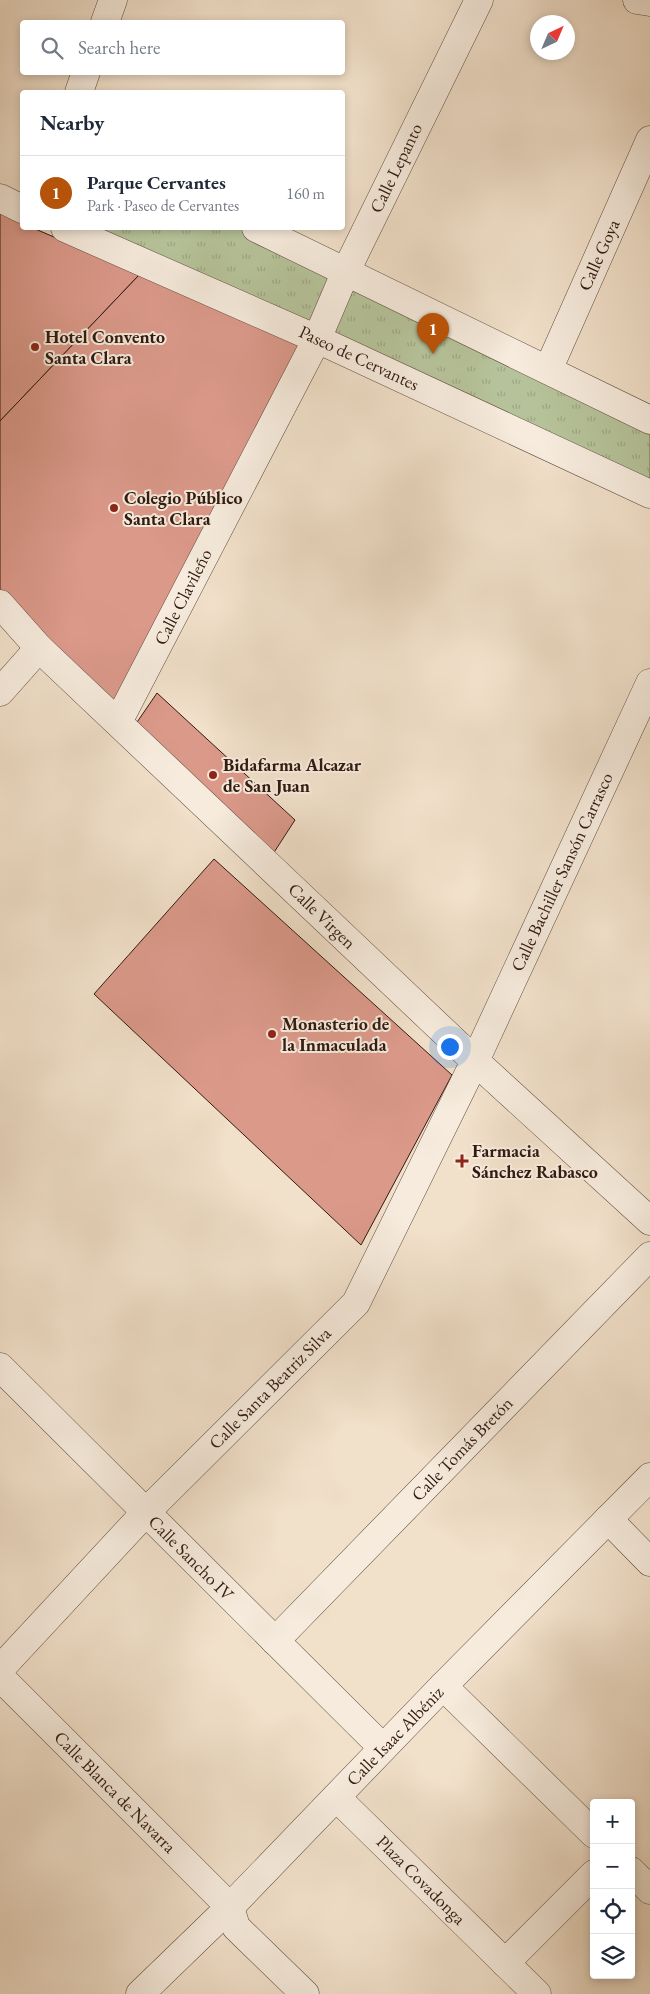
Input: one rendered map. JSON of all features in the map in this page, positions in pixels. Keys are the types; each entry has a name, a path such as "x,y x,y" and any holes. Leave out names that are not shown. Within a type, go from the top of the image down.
{"street":[{"path":"106,20 113,0"},
{"name":"Calle Lepanto","path":"317,338 346,271 479,0"},
{"path":"637,0 650,2"},
{"path":"80,90 85,75"},
{"name":"Calle Goya","path":"548,370 650,140"},
{"path":"0,198 20,207"},
{"name":"Paseo de Cervantes","path":"70,230 317,338 650,494"},
{"path":"260,230 650,420"},
{"name":"Calle Clavileño","path":"118,722 317,338"},
{"name":"Calle Virgen","path":"0,604 39,648 475,1061 650,1221"},
{"path":"0,692 39,648"},
{"name":"Calle Bachiller Sansón Carrasco","path":"475,1061 650,683"},
{"name":"Calle Santa Beatriz Silva","path":"0,1668 145,1513 356,1303 475,1061"},
{"name":"Calle Tomás Bretón","path":"275,1641 650,1256"},
{"name":"Calle Sancho IV","path":"0,1367 383,1748"},
{"name":"Calle Isaac Albéniz","path":"140,1994 230,1906 650,1477"},
{"path":"608,1520 650,1562"},
{"name":"Calle Blanca de Navarra","path":"0,1677 230,1906"},
{"path":"444,1686 590,1830"},
{"name":"Plaza Covadonga","path":"336,1797 536,1994"},
{"path":"635,1875 650,1890"},
{"path":"505,1963 590,1878"},
{"path":"230,1906 236,1927 305,1994"}],"green space":[{"path":"69,230 260,230 650,420 650,494"}],"building":[{"name":"Hotel Convento Santa Clara","path":"0,213 20,222 20,230 38,230 140,274 0,421"},
{"name":"Colegio Público Santa Clara","path":"140,274 317,339 118,722 0,596 0,421"},
{"name":"Bidafarma Alcazar de San Juan","path":"157,693 295,820 271,857 131,731"},
{"name":"Monasterio de la Inmaculada","path":"214,859 452,1075 361,1245 94,994"}],"place":[{"name":"Hotel Convento Santa Clara","path":"35,347"},
{"name":"Parque Cervantes","path":"433,354"},
{"name":"Colegio Público Santa Clara","path":"114,508"},
{"name":"Bidafarma Alcazar de San Juan","path":"213,775"},
{"name":"Monasterio de la Inmaculada","path":"272,1034"},
{"name":"Farmacia Sánchez Rabasco","path":"462,1161"}]}
